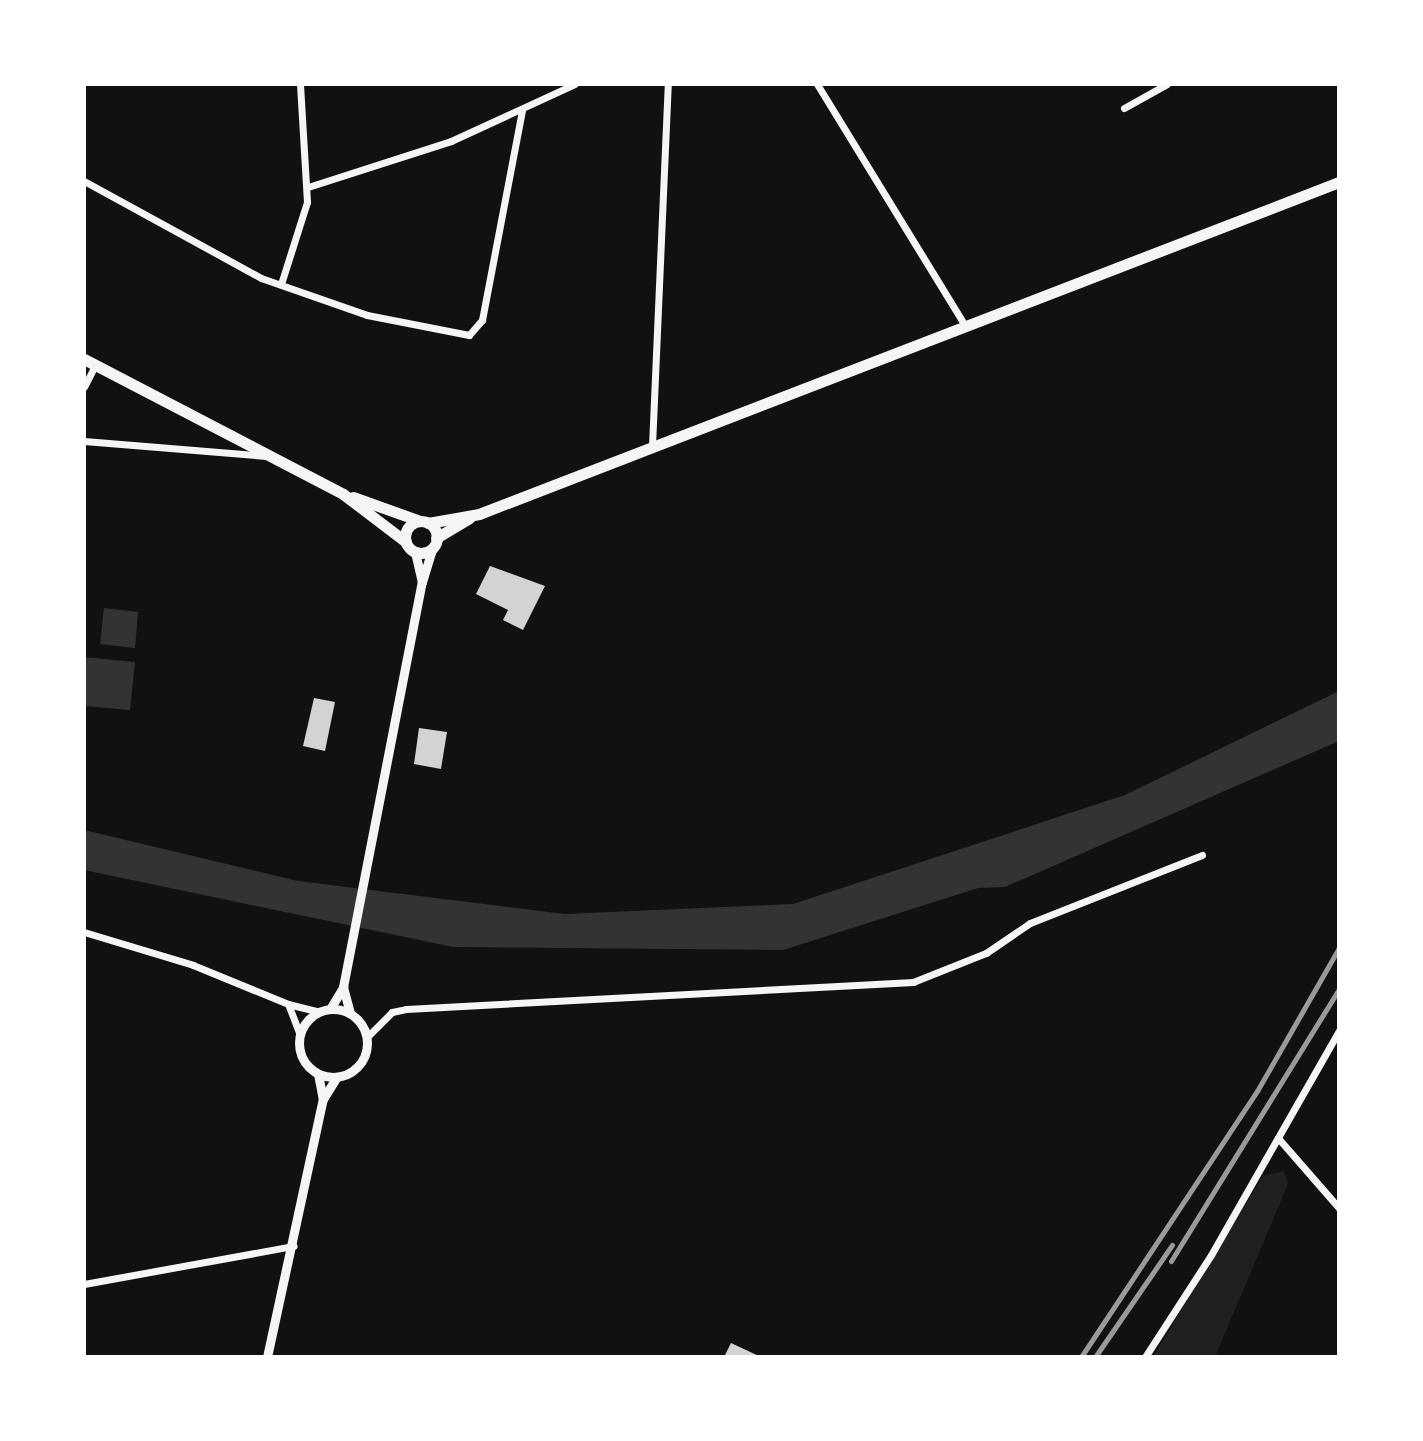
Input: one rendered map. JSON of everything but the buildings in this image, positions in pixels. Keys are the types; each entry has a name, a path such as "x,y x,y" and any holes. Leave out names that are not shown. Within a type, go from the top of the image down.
{"main road":[{"path":"406,542 408,528 424,522 473,515 1339,182"},
{"path":"90,362 343,494 415,552 473,515"},
{"path":"343,494 424,522 435,542"}],"street":[{"path":"281,284 308,187 300,84"},
{"path":"308,187 451,141 575,84"},
{"path":"652,446 668,84"},
{"path":"817,84 966,327"},
{"path":"1124,108 1167,84"},
{"path":"84,181 230,262 281,284 367,315 469,335 482,320 522,110"},
{"path":"84,387 90,362"},
{"path":"84,441 276,457"},
{"path":"367,1037 350,1013 344,984 422,582 435,542"},
{"path":"415,552 422,582"},
{"path":"318,1074 337,1077 358,1068 367,1037 392,1012 406,1009 913,982 986,953 1030,923 1202,855"},
{"path":"84,932 193,965 288,1004 350,1013"},
{"path":"300,1035 325,1010 344,984"},
{"path":"288,1004 300,1035 302,1057 318,1074 323,1099"},
{"path":"1145,1357 1339,1031"},
{"path":"267,1357 294,1246 323,1099 337,1077"},
{"path":"1278,1138 1339,1208"},
{"path":"84,1284 294,1246"}],"shaded area":[{"path":"104,608 138,612 135,648 100,644"},
{"path":"84,657 135,662 130,710 84,706"},
{"path":"1339,691 1339,741 1005,887 978,888 783,950 453,947 84,870 84,830 298,881 565,914 793,904 1125,795"},
{"path":"1284,1171 1288,1184 1215,1357 1153,1357 1263,1176"}],"railway":[{"path":"1081,1357 1257,1091 1339,948"},
{"path":"1171,1261 1339,989"},
{"path":"1095,1357 1172,1245"}]}
